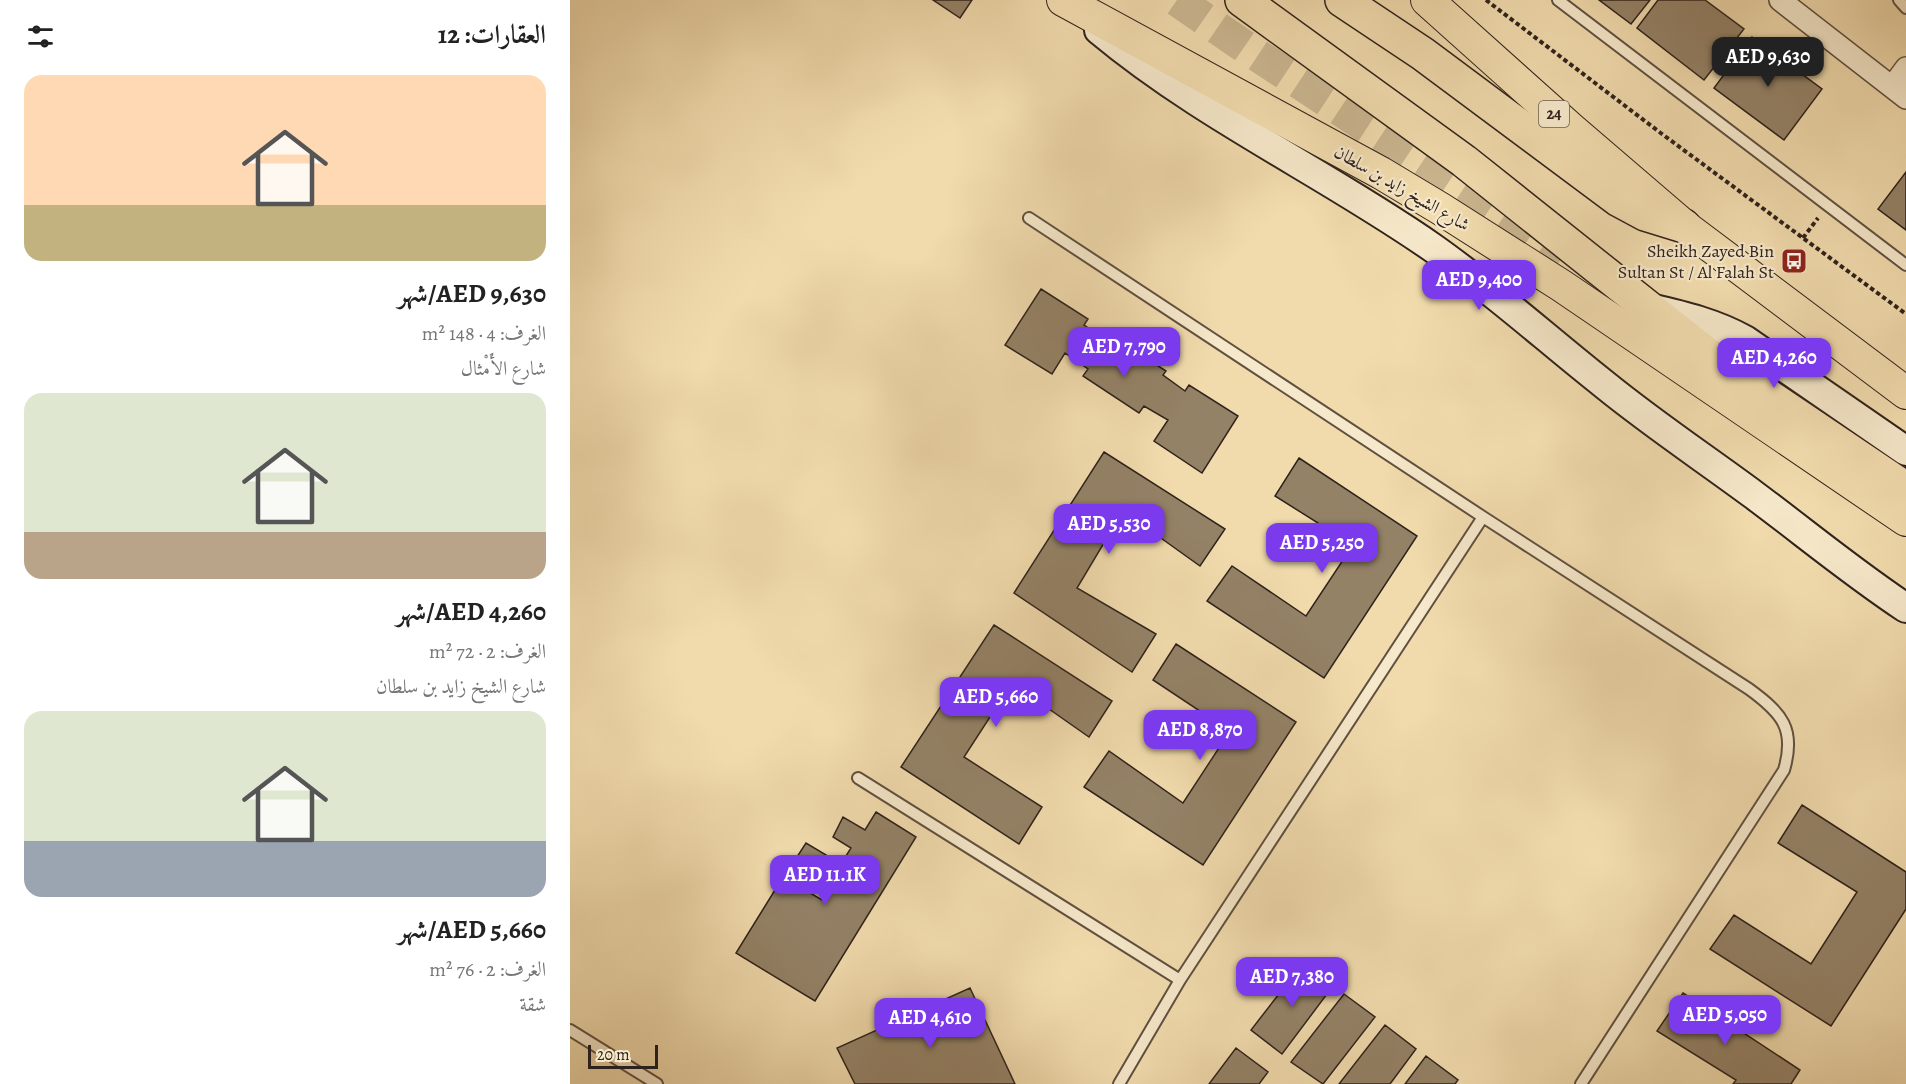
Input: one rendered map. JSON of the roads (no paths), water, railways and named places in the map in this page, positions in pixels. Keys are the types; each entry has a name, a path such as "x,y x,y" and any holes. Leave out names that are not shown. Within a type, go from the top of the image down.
{"highway":[{"path":"1242,0 1464,161 1709,356 1906,489"},
{"path":"1342,0 1423,54 1619,200 1645,213 1684,226"}],"main road":[{"name":"شارع الشيخ زايد بن سلطان","path":"1063,0 1381,173 1441,209 1562,286 1906,520"},
{"path":"1063,0 1102,33 1186,95 1388,218 1476,279 1635,409 1906,608"},
{"name":"24","path":"1427,0 1684,226 1906,393"},
{"path":"1650,308 1724,328 1745,340 1906,451"}],"street":[{"path":"1780,0 1899,92 1906,68"}],"lane":[{"path":"1558,0 1906,265"},
{"path":"1899,0 1906,8"},
{"path":"1029,218 1749,689 1765,700 1779,715 1789,734 1785,771 1581,1084"},
{"path":"1119,1084 1180,980 1483,517"},
{"path":"858,778 1180,980"},
{"path":"570,1030 657,1084"}],"tunnel":[{"path":"1177,0 1563,256"}],"place":[{"name":"Sheikh Zayed Bin Sultan St / Al Falah St","path":"1794,261"}]}
